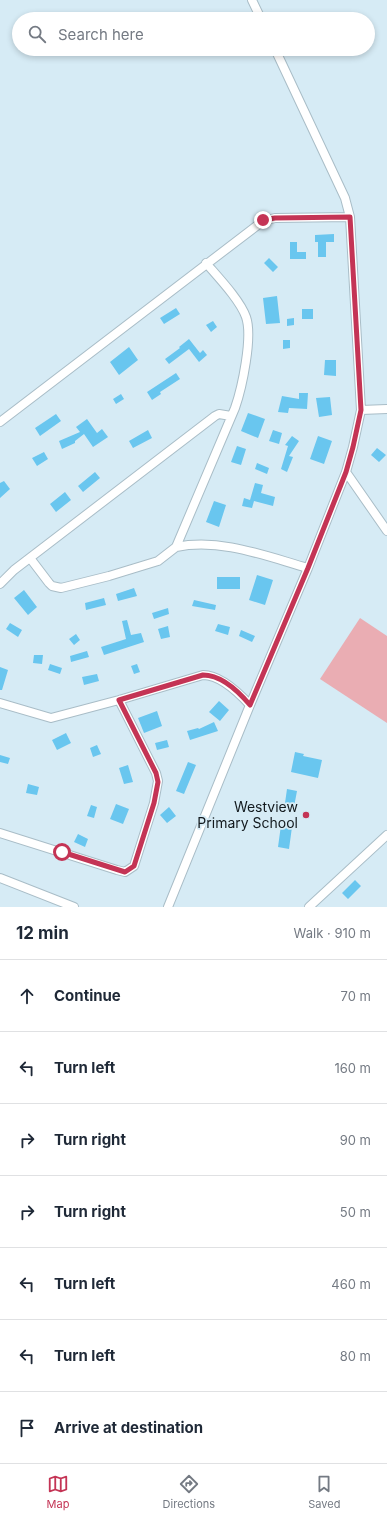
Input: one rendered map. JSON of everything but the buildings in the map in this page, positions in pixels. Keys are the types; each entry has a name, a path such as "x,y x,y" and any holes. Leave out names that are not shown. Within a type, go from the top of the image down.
{"street":[{"path":"252,0 258,12"},
{"path":"168,907 346,472 361,410 350,217 345,198 278,56"},
{"path":"0,422 263,220 269,218 350,217"},
{"path":"176,547 238,398 246,362 248,325 246,316 241,307 206,263"},
{"path":"361,410 387,410"},
{"path":"0,584 7,576 214,416 219,414 231,416"},
{"path":"346,472 387,531"},
{"path":"30,558 52,586 61,588 109,576 158,561 176,547 190,544 220,544 308,568"},
{"path":"0,703 51,718 203,675 210,675 217,678 240,694 250,705"},
{"path":"0,833 125,872 134,866 154,803 158,782 156,773 119,700"},
{"path":"309,907 387,835"},
{"path":"0,878 74,907"}],"shaded area":[{"path":"360,618 387,636 387,723 320,679"}],"place":[{"name":"Westview Primary School","path":"306,815"}],"route":[{"path":"62,852 125,872 134,866 154,803 158,782 156,773 119,700 203,675 210,675 217,678 240,694 250,705 308,568 346,472 361,410 350,217 269,218 263,220"}]}
